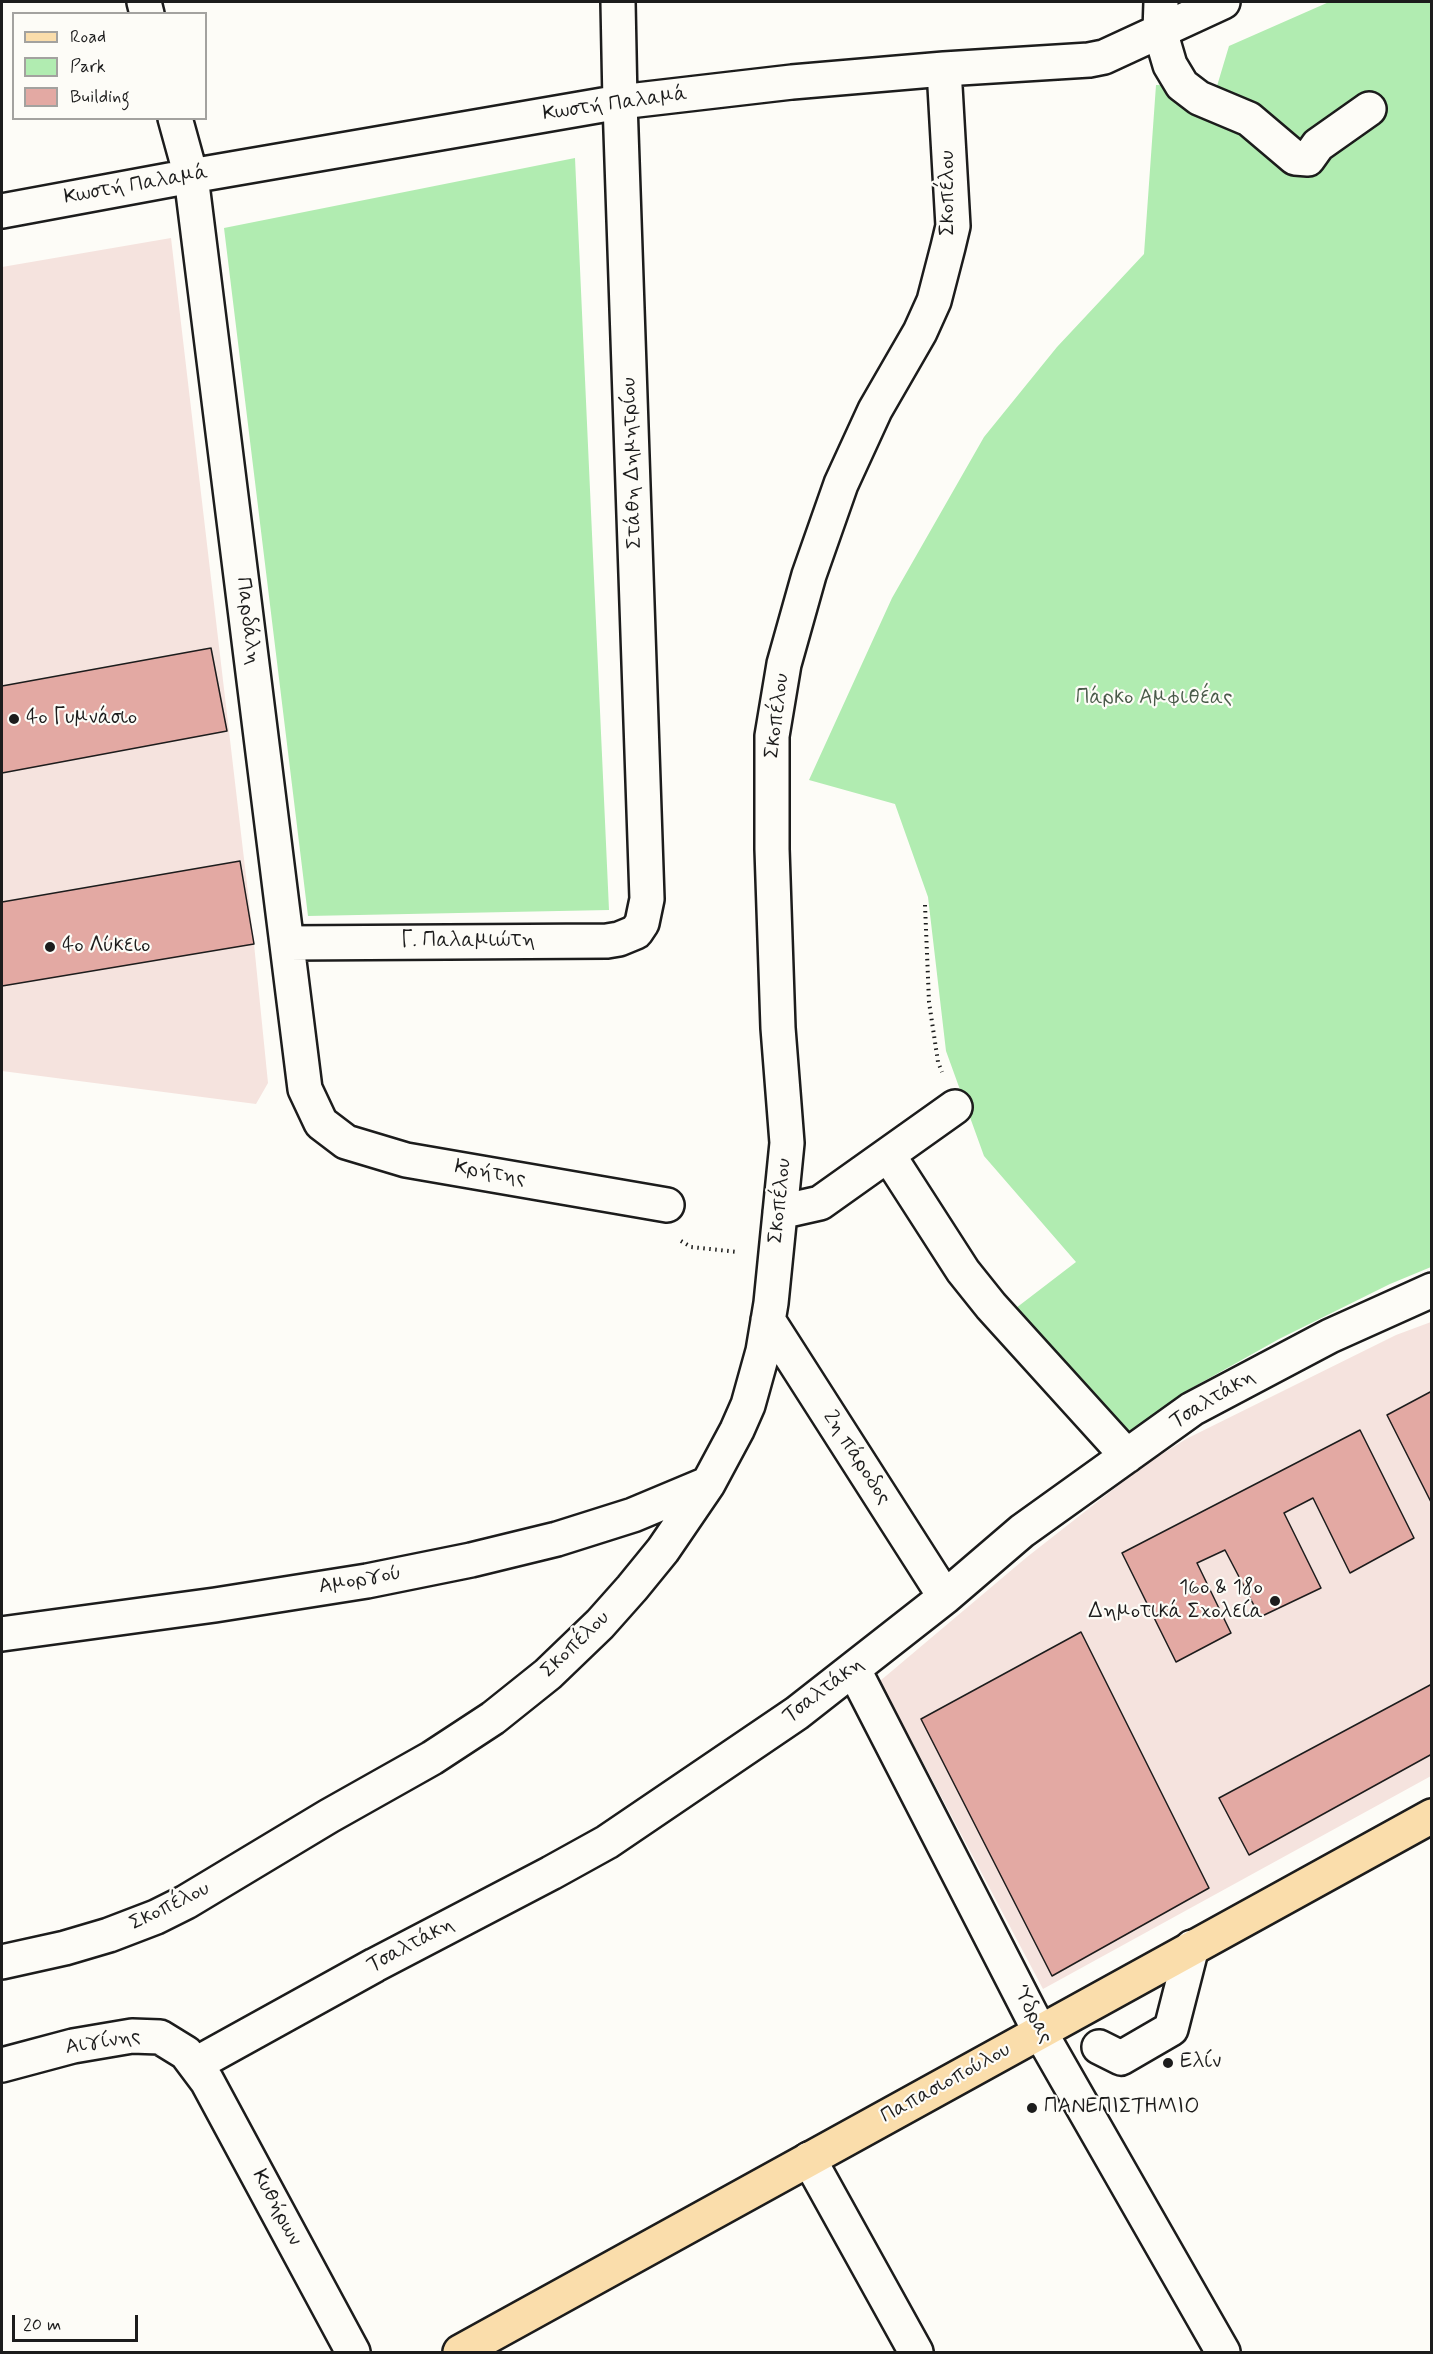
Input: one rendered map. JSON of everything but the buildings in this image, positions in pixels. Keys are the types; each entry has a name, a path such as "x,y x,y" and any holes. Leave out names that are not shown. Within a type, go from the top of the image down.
{"main road":[{"name":"Παπασιοπούλου","path":"460,2352 1431,1816"}],"street":[{"name":"Στάθη Δημητρίου","path":"618,2 647,899 642,923"},
{"name":"Κωστή Παλαμά","path":"2,211 620,102 792,82 1089,60 1104,57 1161,16 1223,2"},
{"path":"1161,16 1170,65 1182,86 1199,98 1250,119 1295,158 1308,159 1318,145 1368,109"},
{"name":"Σκοπέλου","path":"2,1962 65,1948 109,1935 156,1917 186,1902 320,1821 432,1758 493,1718 548,1674 600,1624 663,1550 708,1484 748,1404 761,1362 768,1320 787,1143 778,1028 772,849 772,736 784,664 809,574 841,484 875,410 920,332 934,300 943,269 953,226 944,69"},
{"name":"Παρδάλη","path":"176,120 191,176 305,1089 321,1123"},
{"name":"Γ. Παλαμιώτη","path":"288,943 607,941 636,932 642,923"},
{"path":"780,1212 820,1203 955,1107"},
{"name":"Κρήτης","path":"321,1123 346,1142 406,1160 667,1205"},
{"path":"889,1156 963,1271 991,1306 1127,1456"},
{"name":"Τσαλτάκη","path":"196,2064 375,1965 606,1842 787,1719 854,1670 1022,1531 1192,1409 1329,1335 1431,1290"},
{"name":"2η πάροδος","path":"768,1320 945,1597"},
{"name":"Αμοργού","path":"2,1634 215,1605 367,1581 471,1560 557,1539 633,1515 708,1484"},
{"name":"Ύδρας","path":"854,1670 1040,2032 1223,2352"},
{"path":"1100,2047 1121,2058 1171,2029 1192,1947"},
{"name":"Αιγίνης","path":"2,2066 73,2046 117,2037 148,2036 160,2037 174,2044 196,2064"},
{"name":"Κυθήρων","path":"196,2064 353,2352"},
{"path":"808,2159 916,2352"}],"path":[{"path":"925,905 929,1002 938,1062 955,1107"},
{"path":"667,1205 671,1227 682,1242 691,1247 776,1256"}],"shaded area":[{"path":"171,238 254,944 268,1083 256,1104 2,1071 2,267"},
{"path":"1431,1322 1431,1776 1043,1989 880,1681 1027,1557 1143,1466 1186,1439 1396,1335"}],"green space":[{"name":"Πάρκο Αμφιθέας","path":"1329,2 1431,2 1431,1267 1390,1284 1279,1339 1181,1394 1132,1436 1016,1308 1076,1262 984,1156 946,1051 928,897 895,804 809,780 892,598 984,437 1057,347 1144,254 1156,85 1217,86 1229,46"},
{"path":"575,158 609,910 308,916 224,228"}],"place":[{"name":"4ο Γυμνάσιο","path":"14,719"},
{"name":"4ο Λύκειο","path":"50,947"},
{"name":"16ο & 18ο Δημοτικά Σχολεία","path":"1275,1601"},
{"name":"Ελίν","path":"1168,2063"},
{"name":"ΠΑΝΕΠΙΣΤΗΜΙΟ","path":"1032,2108"}]}
